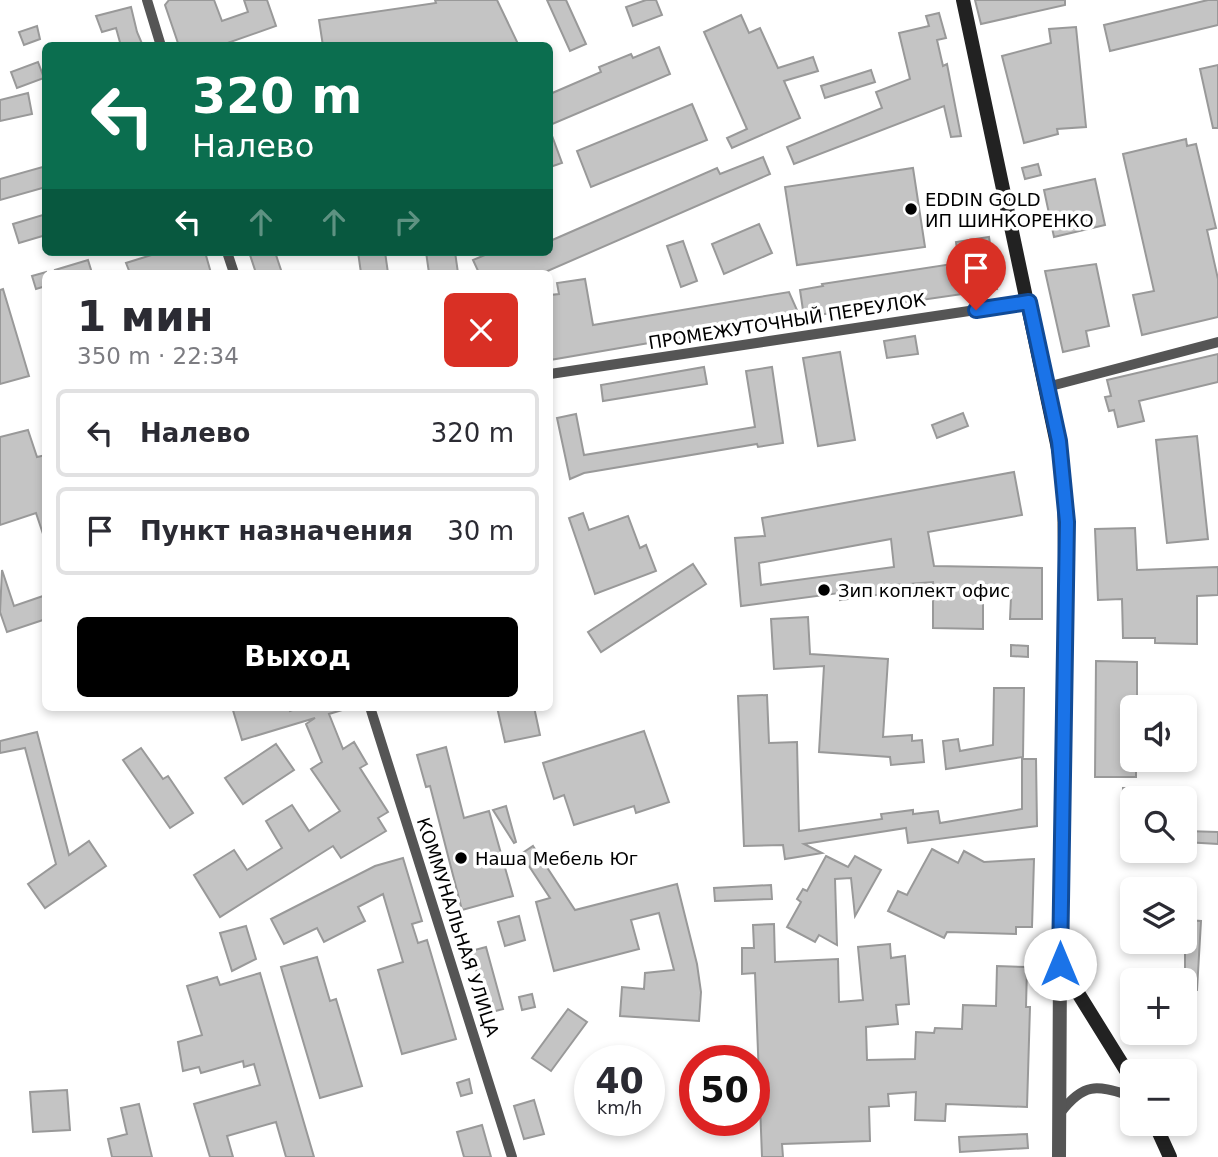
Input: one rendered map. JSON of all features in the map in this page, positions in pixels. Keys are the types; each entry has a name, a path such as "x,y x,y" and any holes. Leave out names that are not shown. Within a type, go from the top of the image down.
{"main road":[{"path":"963,0 1059,441 1067,522 1060,964 1120,1061"},
{"path":"1160,1136 1170,1157"}],"street":[{"path":"147,0 160,42"},
{"name":"ПРОМЕЖУТОЧНЫЙ ПЕРЕУЛОК","path":"553,374 1029,302"},
{"path":"1047,387 1218,342"},
{"name":"КОММУНАЛЬНАЯ УЛИЦА","path":"371,711 512,1157"},
{"path":"1059,1157 1060,964"},
{"path":"1060,1112 1075,1094 1091,1087 1120,1093"}],"building":[{"path":"169,0 214,0 222,21 248,12 244,0 267,0 276,26 230,42 178,42 165,5"},
{"path":"435,0 497,0 517,42 322,42 319,20 436,3"},
{"path":"547,0 566,0 586,44 570,51"},
{"path":"646,0 656,0 662,15 633,26 626,7"},
{"path":"975,0 1065,0 1065,5 981,24"},
{"path":"1208,0 1218,0 1218,25 1110,51 1104,25"},
{"path":"131,7 141,42 120,42 116,28 102,32 96,16"},
{"path":"939,13 946,38 937,40 943,66 947,64 961,136 951,137 944,106 794,164 787,147 882,108 876,92 910,79 899,33 929,26 926,16"},
{"path":"741,15 749,33 760,28 778,68 813,57 818,71 784,81 800,118 732,148 727,138 747,129 704,32"},
{"path":"37,26 40,39 24,45 19,32"},
{"path":"1076,27 1086,127 1057,129 1058,134 1024,143 1002,56 1051,43 1049,29"},
{"path":"659,47 670,74 553,124 553,93 601,72 599,67 631,54 633,58"},
{"path":"38,62 42,79 17,88 11,72"},
{"path":"1218,65 1218,128 1213,128 1200,69"},
{"path":"871,70 875,82 825,98 821,86"},
{"path":"28,93 32,114 0,121 0,100"},
{"path":"692,104 707,140 591,187 577,151"},
{"path":"553,138 562,163 553,166"},
{"path":"1186,139 1187,146 1196,144 1216,228 1207,230 1218,279 1218,317 1142,335 1133,295 1154,291 1123,154"},
{"path":"763,157 770,174 550,270 478,270 473,260 482,256 553,256 553,240 717,168 720,174"},
{"path":"1038,164 1041,175 1025,179 1022,168"},
{"path":"42,167 42,188 0,200 0,179"},
{"path":"913,168 925,247 797,265 785,187"},
{"path":"1095,179 1105,225 1054,237 1044,190"},
{"path":"42,215 42,236 19,243 13,224"},
{"path":"759,224 772,253 724,274 712,244"},
{"path":"989,237 997,289 804,317 800,290 823,286 822,284 959,263 956,242"},
{"path":"683,241 697,281 681,287 667,246"},
{"path":"148,256 206,256 210,270 129,270 126,263"},
{"path":"250,256 276,256 281,270 255,270"},
{"path":"359,256 386,256 388,270 361,270"},
{"path":"427,256 456,256 458,270 429,270"},
{"path":"88,260 91,270 55,270"},
{"path":"1096,264 1109,326 1086,331 1089,346 1063,352 1045,271"},
{"path":"42,273 42,287 36,289 32,276"},
{"path":"585,279 593,325 789,292 800,317 553,359 553,295 559,294 557,283"},
{"path":"3,289 29,376 0,384 0,290"},
{"path":"915,336 918,354 887,358 884,341"},
{"path":"840,352 855,440 818,446 803,358"},
{"path":"1218,354 1218,382 1139,401 1144,421 1118,427 1114,410 1109,411 1105,397 1111,396 1107,380"},
{"path":"704,367 707,384 603,401 601,385"},
{"path":"772,367 783,443 758,447 757,444 584,473 570,479 557,418 576,414 584,455 755,427 746,371"},
{"path":"963,413 968,426 937,438 932,425"},
{"path":"28,430 37,457 42,456 42,531 36,513 0,525 0,437"},
{"path":"1197,436 1208,539 1167,543 1156,440"},
{"path":"1014,472 1022,515 928,532 934,566 1042,568 1042,619 1010,619 1011,597 983,597 983,629 933,628 933,582 897,585 898,592 840,600 839,593 741,606 735,538 765,536 762,518","holes":["891,539 894,567 761,585 759,563"]},
{"path":"583,513 589,530 628,516 640,548 646,545 656,571 595,594 569,518"},
{"path":"1135,528 1137,570 1218,567 1218,595 1197,596 1197,644 1155,643 1155,638 1123,638 1122,599 1098,600 1095,529"},
{"path":"693,564 706,584 601,652 588,632"},
{"path":"2,570 14,606 42,596 42,620 7,632 0,612"},
{"path":"808,617 810,654 888,659 883,737 912,735 912,741 922,740 924,762 891,765 890,757 819,752 824,666 774,669 771,619"},
{"path":"1011,645 1028,646 1028,657 1011,656"},
{"path":"1096,661 1137,662 1137,695 1120,695 1120,772 1136,772 1136,777 1095,777"},
{"path":"994,688 1024,688 1023,757 946,769 943,741 958,739 960,751 993,745"},
{"path":"767,695 769,743 797,742 799,831 882,819 881,814 913,810 913,814 938,811 940,823 1022,809 1022,759 1036,759 1037,826 908,843 906,828 804,844 822,853 785,859 783,845 744,846 738,696"},
{"path":"233,711 339,711 329,714 343,749 354,742 367,764 360,768 388,812 378,818 386,831 341,858 333,846 220,917 194,875 234,850 247,870 282,848 266,821 292,805 309,831 340,811 311,769 322,762 306,724 315,718 242,740"},
{"path":"498,711 535,711 540,735 505,742"},
{"path":"644,731 669,802 636,813 634,806 574,825 564,795 554,799 543,763"},
{"path":"37,732 69,855 89,841 106,866 45,908 28,884 56,864 25,748 0,753 0,741"},
{"path":"276,744 294,770 243,804 225,778"},
{"path":"446,747 464,818 489,811 513,896 462,910 430,786 426,787 417,755"},
{"path":"141,748 163,779 168,776 193,813 170,828 123,760"},
{"path":"506,806 516,842 514,843 493,810"},
{"path":"1197,831 1218,832 1218,844 1197,843"},
{"path":"533,846 575,910 677,884 697,964 701,992 699,1021 620,1016 622,987 644,989 645,973 674,970 659,913 631,920 639,949 554,971 536,902 550,898 521,854"},
{"path":"932,849 958,863 964,851 984,862 1034,859 1032,927 1016,927 1016,934 947,932 944,938 888,911 898,891 907,895"},
{"path":"826,856 848,867 855,856 881,870 855,916 851,878 835,879 837,945 819,935 815,942 787,927 801,902 797,899 803,889 807,891"},
{"path":"403,858 422,921 412,924 418,943 427,940 456,1039 402,1054 378,970 403,962 383,894 358,907 365,921 324,942 317,928 284,944 271,919 375,866"},
{"path":"771,885 772,899 715,901 714,888"},
{"path":"519,916 525,940 505,946 498,922"},
{"path":"1197,921 1201,921 1197,990 1197,968 1185,968 1185,954 1197,954"},
{"path":"774,924 775,962 838,959 839,1002 863,1000 858,947 890,944 891,958 905,956 909,1004 896,1005 898,1024 866,1027 867,1060 915,1059 916,1032 934,1033 935,1028 962,1029 963,1005 996,1006 997,966 1027,967 1026,1007 1030,1007 1027,1107 946,1104 945,1121 915,1120 916,1092 888,1094 889,1106 869,1107 870,1141 782,1144 783,1157 762,1157 761,1136 770,1136 770,1045 758,1045 755,973 742,974 742,948 754,948 753,925"},
{"path":"246,926 256,959 232,971 220,933"},
{"path":"486,947 503,1009 488,1013 471,951"},
{"path":"317,957 330,1001 336,999 362,1086 320,1098 281,967"},
{"path":"260,973 314,1157 286,1157 276,1122 227,1136 233,1157 210,1157 194,1104 260,1085 254,1064 244,1067 243,1061 201,1073 199,1067 183,1071 178,1042 202,1035 187,986 217,977 220,985"},
{"path":"532,994 535,1007 522,1010 519,997"},
{"path":"568,1009 587,1022 551,1071 532,1058"},
{"path":"469,1079 472,1093 461,1096 457,1083"},
{"path":"67,1090 70,1130 33,1132 30,1092"},
{"path":"534,1100 544,1134 524,1139 514,1106"},
{"path":"139,1104 152,1157 112,1157 108,1139 127,1134 121,1108"},
{"path":"482,1125 491,1157 464,1157 457,1132"},
{"path":"1027,1134 1028,1148 960,1152 959,1137"}],"place":[{"name":"EDDIN GOLD ИП ШИНКОРЕНКО","path":"911,209"},
{"name":"Зип коплект офис","path":"824,590"},
{"name":"Наша Мебель Юг","path":"461,858"}],"route":[{"path":"976,310 1029,302 1059,441 1064,477 1067,522 1060,964"}]}
